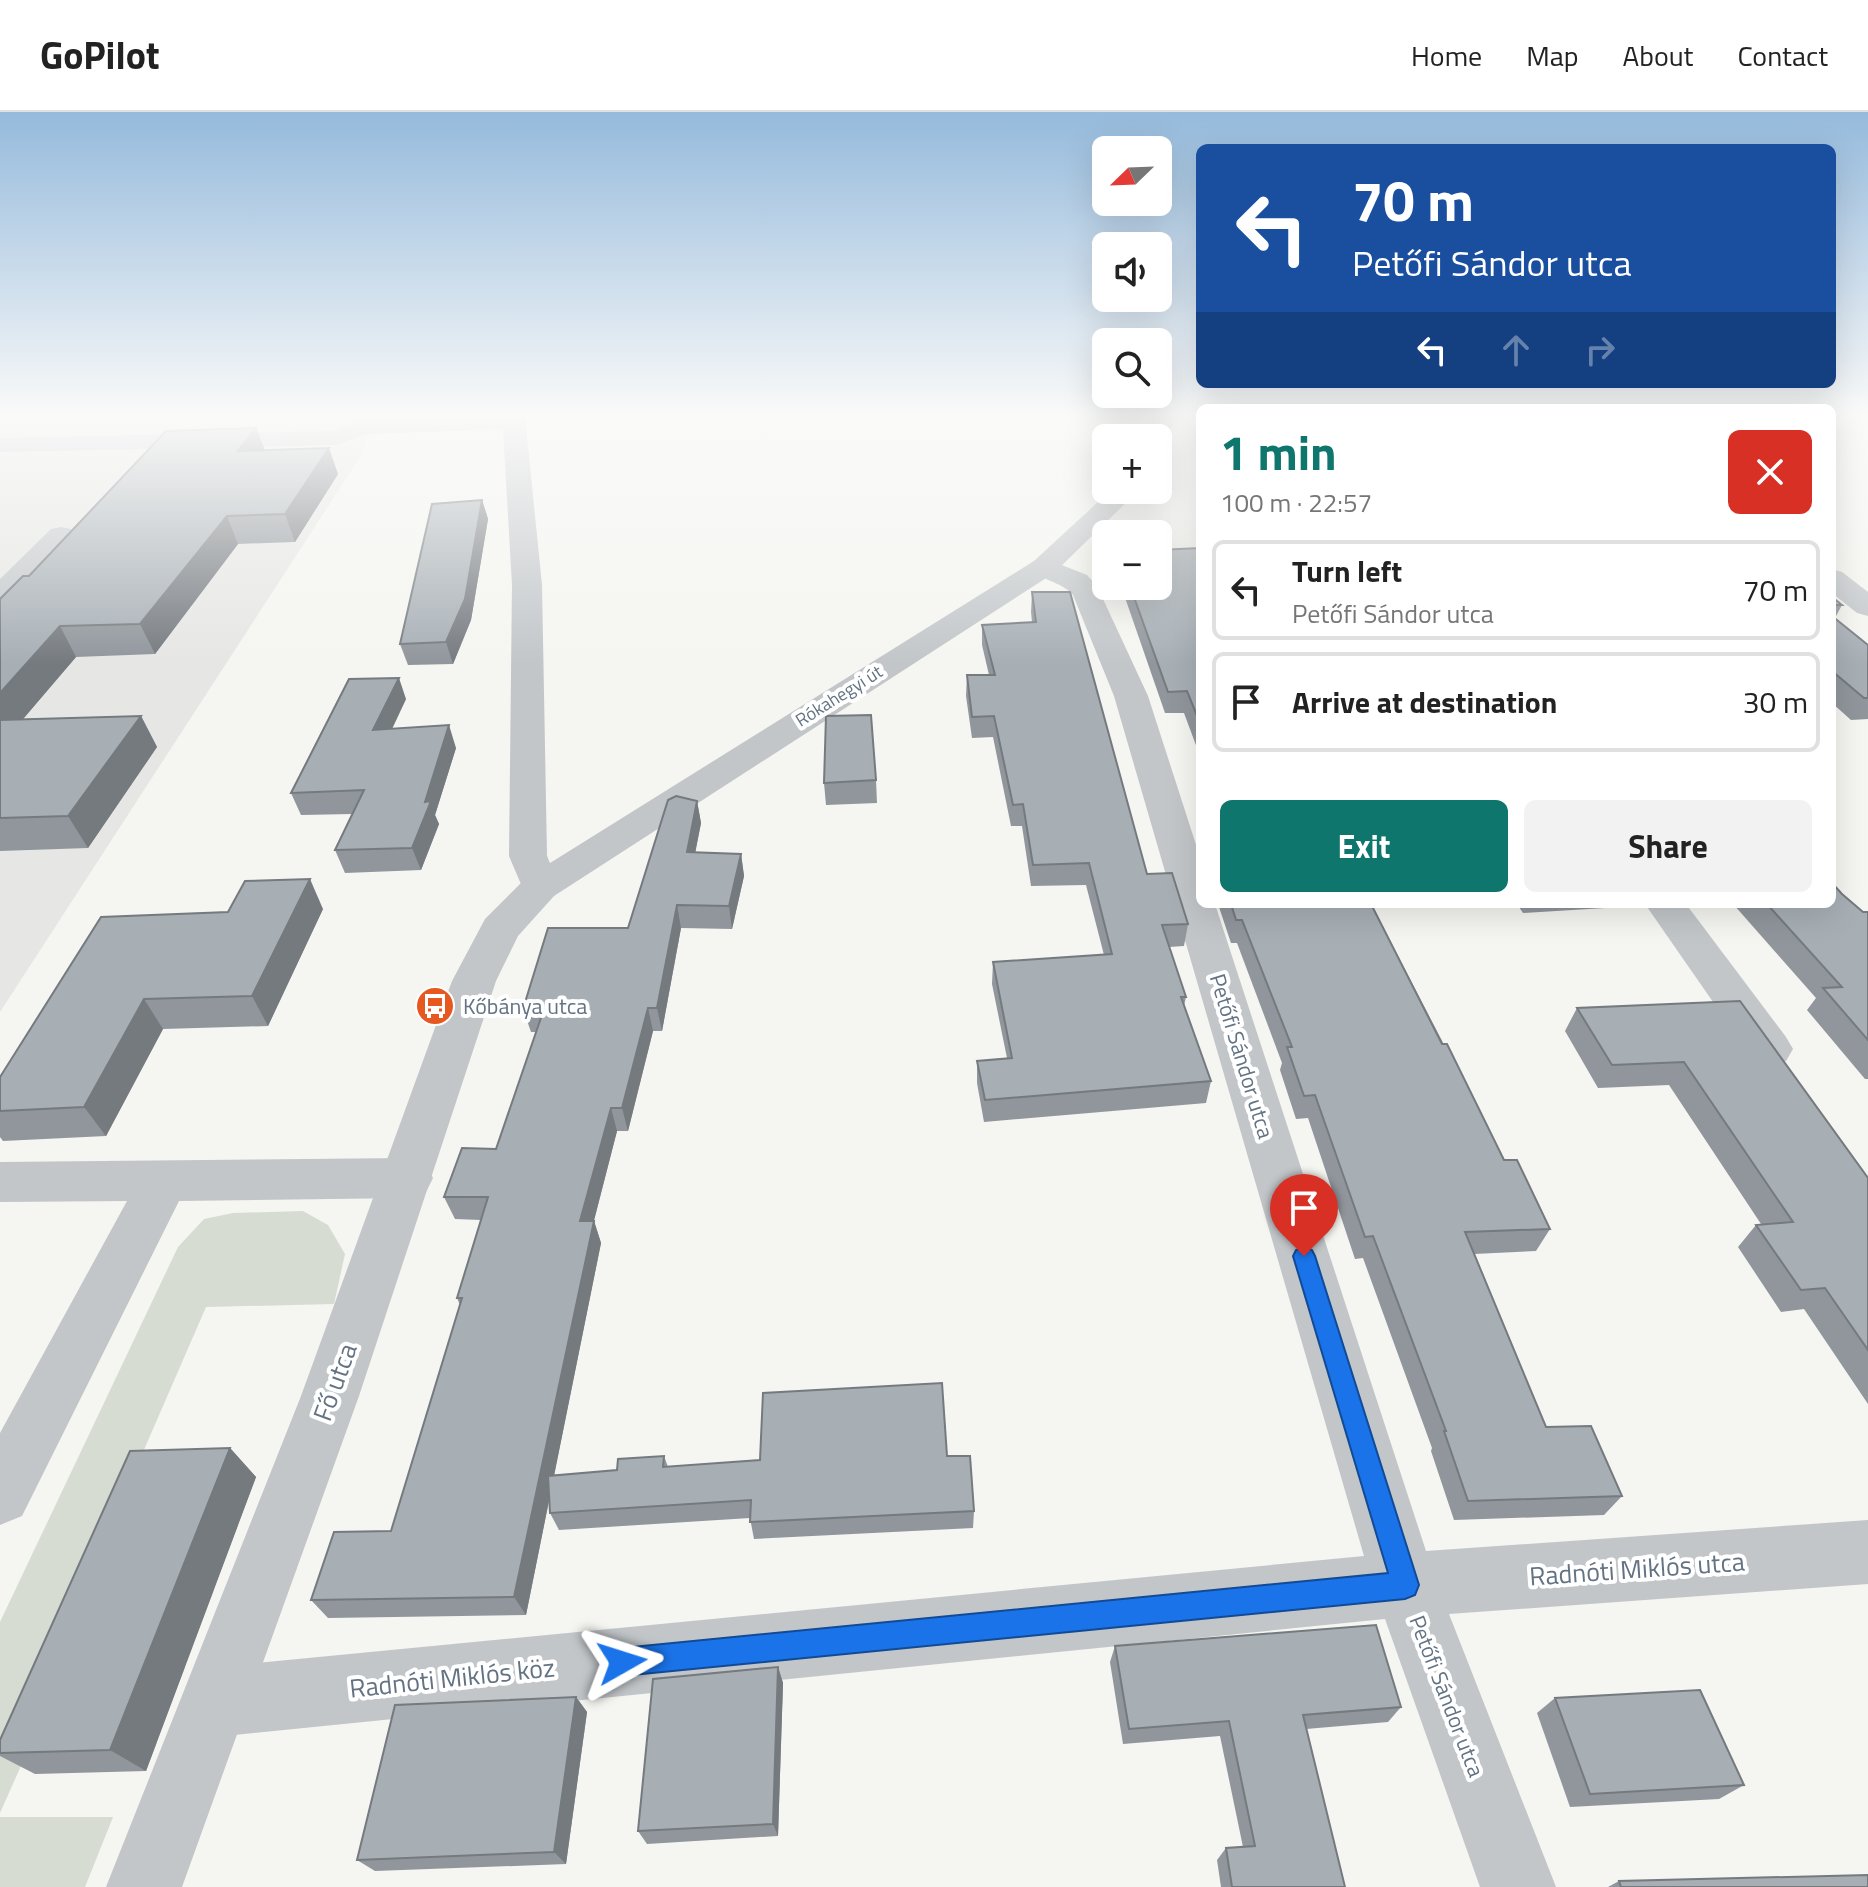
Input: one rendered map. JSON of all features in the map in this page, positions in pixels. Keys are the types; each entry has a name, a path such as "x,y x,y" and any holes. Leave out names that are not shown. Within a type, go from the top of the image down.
{"street":[{"path":"520,499 527,585 528,856 540,887"},
{"name":"Rókahegyi út","path":"540,887 1044,567 1111,504"},
{"path":"0,596 61,535"},
{"name":"Petőfi Sándor utca","path":"1044,567 1077,581 1087,592 1131,696 1196,907"},
{"path":"1836,581 1868,607"},
{"name":"Fő utca","path":"144,1887 408,1178 474,981 500,929 540,887"},
{"name":"Petőfi Sándor utca","path":"1196,908 1405,1585 1518,1887"},
{"path":"1668,908 1794,1082"},
{"path":"0,1182 408,1178"},
{"path":"0,1494 164,1181"},
{"name":"Radnóti Miklós utca","path":"1405,1585 1868,1552"},
{"name":"Radnóti Miklós köz","path":"215,1702 1405,1585"}],"shaded area":[{"path":"0,499 333,499 0,1012"},
{"path":"303,1211 328,1225 345,1254 334,1304 206,1307 140,1459 48,1705 0,1813 0,1622 178,1247 204,1219 233,1213"},
{"path":"0,1817 113,1817 85,1887 0,1887"}],"building":[{"path":"102,499 295,499 285,514 227,516 140,624 60,626 0,693 0,599 23,576 29,576"},
{"path":"482,500 465,599 446,642 400,644 432,504"},
{"path":"1196,548 1196,713 1187,691 1168,692 1135,600 1172,600 1172,549"},
{"path":"1032,592 1070,592 1147,874 1172,873 1188,924 1162,925 1186,997 1181,997 1211,1081 985,1100 977,1061 1012,1058 993,962 1112,954 1089,863 1033,865 1023,804 1013,805 994,716 972,717 967,675 995,675 982,625 1036,622"},
{"path":"1836,619 1868,645 1868,698 1836,674"},
{"path":"399,678 373,730 449,725 425,802 431,801 412,848 335,850 364,790 291,793 349,679"},
{"path":"871,715 876,780 824,783 826,716"},
{"path":"141,716 68,816 0,818 0,720"},
{"path":"676,796 697,801 687,852 741,854 729,906 677,905 657,1008 648,1008 622,1108 611,1108 580,1221 594,1221 514,1597 311,1600 334,1532 391,1531 462,1298 457,1298 488,1197 444,1197 462,1148 496,1149 544,1009 523,1009 548,928 628,928 668,800"},
{"path":"310,879 252,996 144,999 84,1107 0,1111 0,1077 101,917 228,912 245,881"},
{"path":"1836,887 1863,912 1868,912 1868,1040 1823,988 1842,987 1771,908 1836,908"},
{"path":"1232,908 1373,908 1442,1044 1447,1044 1504,1160 1517,1160 1550,1229 1465,1232 1546,1427 1591,1426 1622,1496 1468,1501 1446,1431 1373,1236 1365,1237 1315,1095 1304,1096 1287,1047 1292,1047 1242,920 1236,920"},
{"path":"1740,1001 1868,1178 1868,1350 1825,1288 1801,1290 1756,1225 1793,1222 1684,1062 1612,1065 1577,1008"},
{"path":"942,1383 947,1456 970,1456 974,1511 750,1522 751,1500 550,1513 548,1476 617,1470 618,1459 664,1456 663,1467 760,1460 763,1393"},
{"path":"230,1448 110,1750 0,1753 0,1740 130,1451"},
{"path":"1376,1625 1401,1707 1303,1715 1345,1887 1232,1887 1226,1848 1255,1846 1229,1721 1129,1729 1115,1646"},
{"path":"778,1667 773,1824 638,1831 653,1679"},
{"path":"1700,1690 1744,1785 1590,1794 1555,1698"},
{"path":"576,1697 554,1852 357,1860 395,1705"},
{"path":"1868,1875 1868,1887 1621,1887 1619,1881"}],"place":[{"name":"Kőbánya utca","path":"435,1006"}],"route":[{"path":"622,1662 1405,1585 1304,1256"}]}
